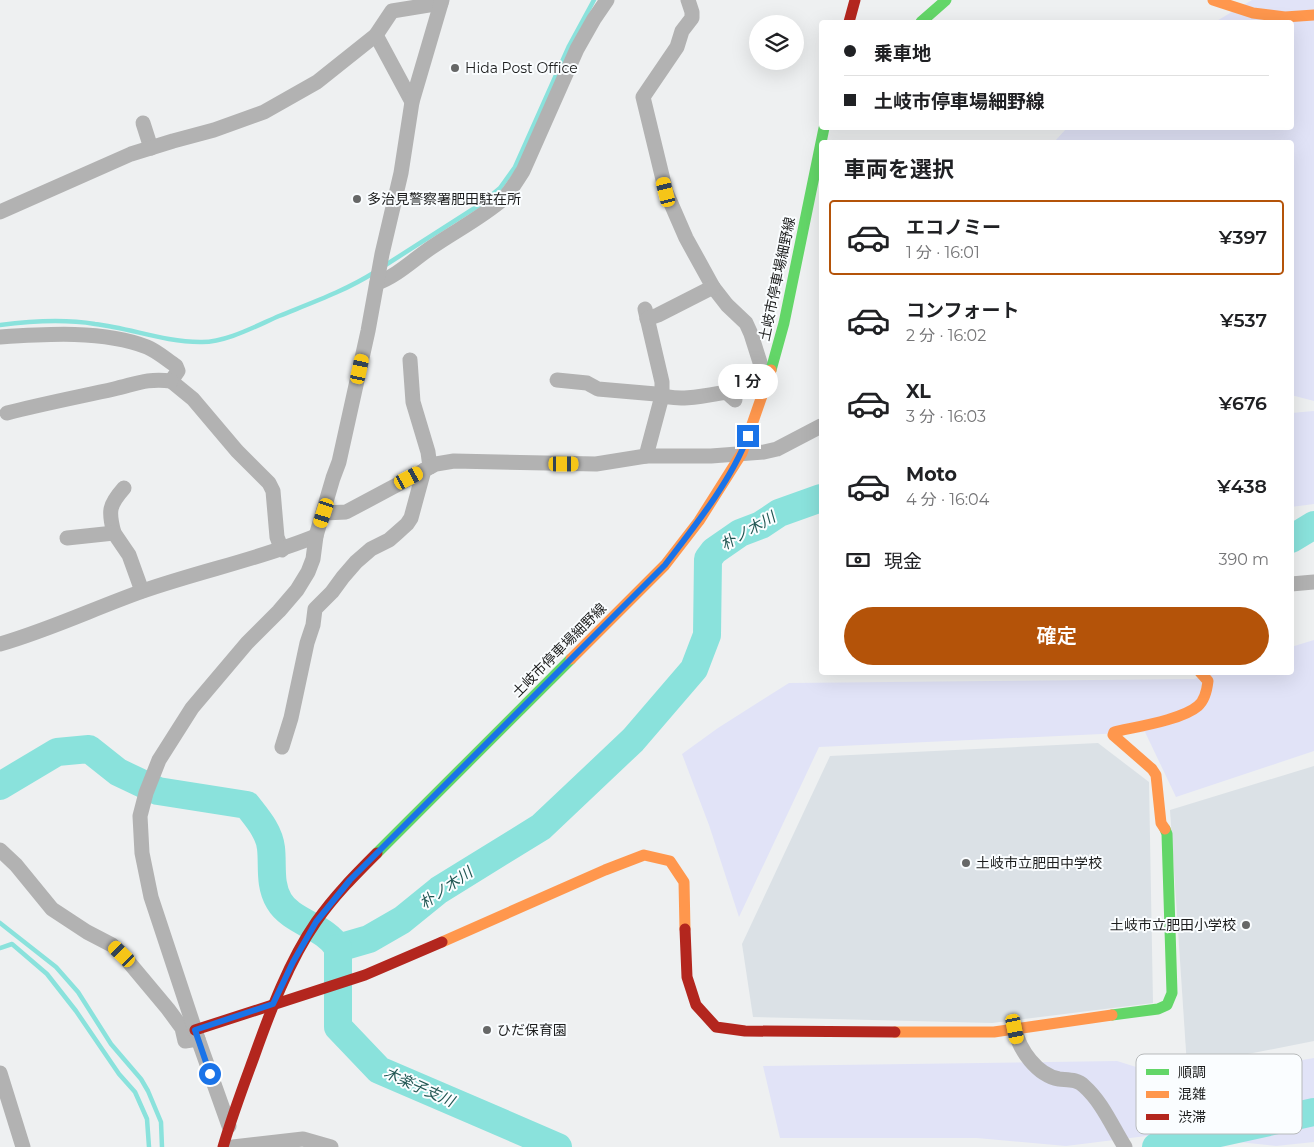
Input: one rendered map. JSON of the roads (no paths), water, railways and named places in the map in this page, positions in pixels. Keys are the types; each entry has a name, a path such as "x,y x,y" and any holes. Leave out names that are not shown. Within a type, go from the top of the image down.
{"street":[{"path":"377,281 392,276 430,248 484,214 504,198 523,170 577,49 607,0"},
{"path":"688,0 692,18 682,31 677,47 643,96 666,192 686,238 713,287 727,305 746,323 764,375 768,380"},
{"path":"850,20 855,0"},
{"path":"923,20 946,0"},
{"path":"1213,0 1253,13 1285,17 1314,15"},
{"path":"0,212 131,154 214,130 264,112 317,82 376,34 390,6 442,1 412,102 401,173 382,254 368,332 339,462 316,536 313,559 308,572 297,590 247,643 192,708 159,760 146,793 140,816 144,862 151,897 196,1035 229,1126"},
{"path":"376,34 412,102"},
{"path":"143,124 152,148"},
{"name":"土岐市停車場細野線","path":"223,1147 273,1004 293,962 316,922 350,880 665,565 699,521 742,453 768,380 784,323 819,152"},
{"path":"646,456 662,396 662,382 646,314 658,315 713,287"},
{"path":"0,337 52,334 96,337 135,343 149,348 176,366 178,371 171,381"},
{"path":"282,747 291,718 315,609 332,592 356,562 371,549 388,540 407,524 411,518 427,468 428,452 414,402 410,360"},
{"path":"557,380 587,383 598,389 690,398 726,392 735,400"},
{"path":"7,413 142,381 171,381 193,399 237,451 269,483 273,491 277,537 282,550"},
{"path":"324,513 346,512 436,464 454,461 596,464 646,456 711,456 764,452 777,449 819,427"},
{"path":"124,488 111,505 110,513 114,533 129,555 142,591"},
{"path":"66,538 114,533"},
{"path":"0,644 37,633 142,591 282,550 316,536"},
{"path":"1294,584 1314,582"},
{"path":"0,850 16,865 52,909 87,932 112,945 122,954 182,1028 185,1041 273,1004 365,975 596,874 644,855 670,861 684,882 687,977 696,1005 716,1027 745,1031 994,1032 1158,1010 1167,1005 1172,993 1167,834 1161,823 1156,775 1152,769 1113,735 1114,732 1174,716 1198,707 1207,693 1208,681 1203,675"},
{"path":"1015,1029 1017,1040 1023,1051 1038,1067 1048,1075 1074,1080 1082,1084 1095,1097 1125,1147"},
{"path":"0,1073 23,1147"},
{"path":"233,1147 303,1139 331,1147"}],"waterway":[{"path":"384,266 481,204 500,188 515,167 569,46 594,0"},
{"path":"0,325 71,321 108,326 173,340 210,342 230,337 340,291 375,272"},
{"name":"朴ノ木川","path":"0,786 57,752 89,749 118,772 158,791 247,805 268,836 271,848 274,888 284,908 325,934 338,948 369,939 402,920 439,890 541,827 633,740 694,669 707,635 708,559 714,551 740,533 761,525 779,513 819,499"},
{"name":"朴ノ木川","path":"1294,537 1314,525"},
{"path":"0,923 56,967 78,992 111,1044 141,1079 161,1122 162,1147"},
{"path":"0,948 12,944 47,974 76,1011 119,1074 135,1092 147,1119 149,1147"},
{"name":"木楽子支川","path":"338,948 338,1027 379,1070 558,1147"},
{"name":"木楽子支川","path":"1302,1115 1314,1112"},
{"name":"木楽子支川","path":"1156,1147 1215,1134"}],"place":[{"name":"Hida Post Office","path":"455,68"},
{"name":"多治見警察署肥田駐在所","path":"357,199"},
{"name":"土岐市立肥田中学校","path":"966,863"},
{"name":"土岐市立肥田小学校","path":"1246,925"},
{"name":"ひだ保育園","path":"487,1030"}]}
